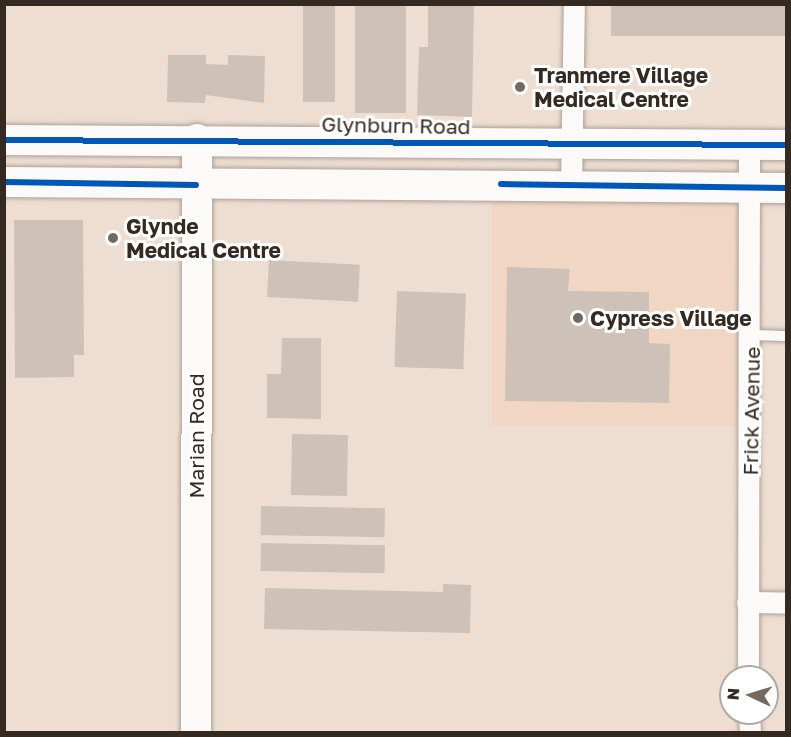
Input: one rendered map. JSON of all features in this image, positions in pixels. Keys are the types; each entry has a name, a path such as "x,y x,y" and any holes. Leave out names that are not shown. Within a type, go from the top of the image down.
{"main road":[{"name":"Glynburn Road","path":"4,140 196,139 572,144 786,144"},
{"name":"Marian Road","path":"196,139 196,732"},
{"path":"4,182 786,189"}],"street":[{"path":"571,186 574,4"},
{"name":"Frick Avenue","path":"748,665 752,335 749,144"},
{"path":"747,602 786,603"}],"lane":[{"path":"752,335 786,336"}],"shaded area":[{"path":"492,196 738,196 738,426 492,426"}],"building":[{"path":"303,4 335,4 335,102 303,102"},
{"path":"355,4 406,4 406,113 355,113"},
{"path":"428,4 474,4 472,117 417,115 419,47 428,47"},
{"path":"611,4 786,4 786,36 611,36"},
{"path":"168,55 206,55 206,64 228,65 228,55 265,56 264,103 206,95 205,103 167,102"},
{"path":"14,220 83,220 84,355 74,355 74,377 15,378"},
{"path":"269,260 360,265 358,302 267,297"},
{"name":"Cypress Village","path":"507,267 570,269 568,291 649,292 649,343 670,344 669,403 505,401"},
{"path":"397,291 466,293 463,369 394,367"},
{"path":"282,338 321,338 321,419 267,418 267,374 281,374"},
{"path":"292,434 348,435 347,496 291,495"},
{"path":"261,506 385,508 384,537 260,535"},
{"path":"261,543 385,545 384,573 261,571"},
{"path":"443,584 471,585 470,633 264,629 265,588 443,592"}],"cycle path":[{"path":"4,140 786,145"},
{"path":"4,182 196,185"},
{"path":"501,184 786,188"}],"place":[{"name":"Tranmere Village Medical Centre","path":"520,87"},
{"name":"Glynde Medical Centre","path":"113,238"},
{"name":"Cypress Village","path":"578,318"}]}
